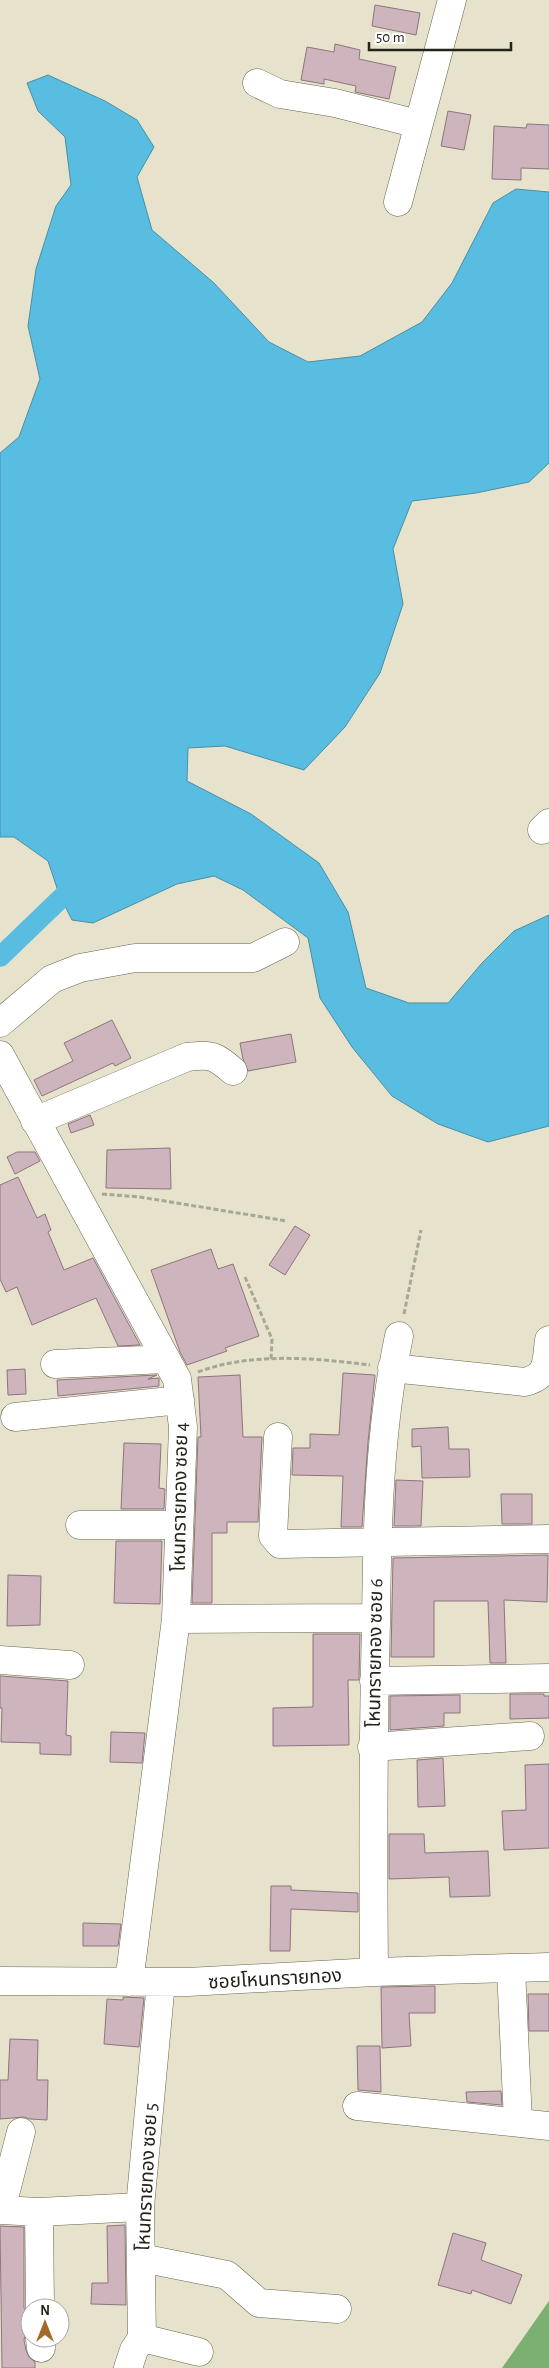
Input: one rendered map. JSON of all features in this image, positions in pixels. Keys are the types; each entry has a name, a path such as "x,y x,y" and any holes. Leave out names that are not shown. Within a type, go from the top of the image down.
{"street":[{"path":"398,202 452,0"},
{"path":"257,83 280,94 335,103 418,124"},
{"path":"0,1023 52,978 80,968 136,958 253,958 285,942"},
{"name":"โหนทรายทอง ซอย 4","path":"0,1055 174,1380 183,1427 176,1619 129,1982"},
{"path":"35,1121 188,1057 207,1055 217,1057 233,1071"},
{"name":"โหนทรายทอง ซอย 6","path":"374,1972 372,1747 376,1543 383,1431 392,1368 399,1336"},
{"path":"392,1368 525,1382 540,1376 545,1370 549,1340"},
{"path":"55,1364 174,1380"},
{"path":"15,1417 174,1380"},
{"path":"278,1437 273,1536 275,1541 286,1545 549,1538"},
{"path":"80,1525 179,1525"},
{"path":"176,1619 376,1618"},
{"path":"0,1660 70,1665"},
{"path":"374,1681 549,1678"},
{"path":"372,1747 530,1736"},
{"name":"ซอยโหนทรายทอง","path":"0,1982 188,1982 374,1972 549,1967"},
{"path":"510,1968 518,2122"},
{"name":"โหนทรายทอง ซอย 5","path":"128,2368 134,2350 142,2338 140,2207 161,1982"},
{"path":"357,2106 549,2126"},
{"path":"21,2132 0,2210 39,2212 140,2207"},
{"path":"39,2212 40,2298"},
{"path":"141,2258 228,2275 259,2303 337,2309"},
{"path":"142,2338 199,2352"}],"path":[{"path":"74,1192 140,1197 287,1221"},
{"path":"399,1336 421,1230"},
{"path":"245,1277 272,1339 271,1360"},
{"path":"174,1380 214,1366 245,1360 310,1359 392,1368"}],"green space":[{"path":"549,2301 549,2368 502,2368"}],"water":[{"path":"48,75 105,101 137,120 154,147 137,177 152,230 214,283 269,342 308,362 360,356 422,322 452,283 493,203 516,189 549,192 549,463 529,482 476,493 412,501 393,549 403,604 380,673 345,727 304,770 225,746 188,748 187,781 251,814 319,863 348,912 366,988 409,1003 448,1003 482,963 514,931 549,915 549,1126 488,1142 438,1124 392,1096 352,1047 320,998 308,938 243,890 214,876 177,884 93,923 72,920 59,894 48,861 14,837 0,837 0,453 19,437 40,379 28,326 36,269 56,206 71,185 65,137 38,111 27,83"}],"building":[{"path":"375,5 420,13 416,35 372,26"},
{"path":"335,44 360,50 359,59 396,67 389,99 355,92 356,86 324,79 324,84 301,80 307,47 334,52"},
{"path":"448,111 471,115 464,150 441,146"},
{"path":"527,124 549,125 549,169 521,168 521,180 492,179 494,126 526,128"},
{"path":"112,1020 131,1058 115,1066 113,1063 42,1096 34,1080 73,1061 64,1043"},
{"path":"291,1034 296,1062 248,1071 243,1059 240,1043"},
{"path":"90,1115 94,1125 71,1133 68,1124"},
{"path":"170,1148 171,1189 106,1188 107,1150"},
{"path":"17,1152 35,1152 40,1161 15,1174 7,1157"},
{"path":"18,1177 37,1218 45,1214 51,1230 48,1232 64,1270 93,1258 140,1345 118,1346 96,1298 32,1325 17,1287 6,1292 0,1279 0,1185"},
{"path":"295,1226 310,1235 285,1275 269,1265"},
{"path":"211,1249 218,1269 233,1264 259,1336 225,1348 227,1351 187,1365 180,1352 151,1270"},
{"path":"25,1369 26,1394 8,1395 7,1370"},
{"path":"343,1373 375,1375 362,1527 341,1527 343,1476 292,1475 293,1448 310,1448 310,1434 339,1435"},
{"path":"157,1375 148,1379 159,1378 159,1386 58,1396 57,1380"},
{"path":"240,1375 243,1437 262,1437 258,1522 227,1522 227,1533 212,1533 212,1603 192,1603 198,1437 201,1437 198,1377"},
{"path":"448,1427 449,1449 469,1449 470,1477 422,1478 421,1446 412,1447 412,1429"},
{"path":"124,1443 161,1444 159,1488 165,1489 164,1509 121,1509"},
{"path":"396,1480 423,1481 421,1526 394,1526"},
{"path":"501,1494 532,1494 532,1524 502,1524"},
{"path":"116,1541 162,1541 160,1604 114,1603"},
{"path":"548,1555 547,1602 504,1600 506,1663 490,1663 488,1601 434,1601 434,1657 391,1657 393,1558"},
{"path":"8,1575 41,1576 40,1625 7,1626"},
{"path":"313,1634 360,1634 359,1680 348,1680 349,1745 273,1746 273,1708 313,1707"},
{"path":"0,1676 68,1681 66,1735 71,1736 71,1755 40,1754 40,1743 1,1742 2,1708 0,1708"},
{"path":"510,1694 544,1694 544,1696 549,1696 549,1718 510,1719"},
{"path":"460,1695 460,1713 444,1713 444,1726 390,1730 390,1696"},
{"path":"111,1732 145,1733 142,1763 110,1762"},
{"path":"443,1758 445,1806 418,1807 417,1760"},
{"path":"549,1764 549,1848 504,1850 502,1811 526,1810 525,1765"},
{"path":"389,1834 424,1834 425,1853 488,1851 490,1896 450,1897 449,1877 389,1879"},
{"path":"271,1886 291,1886 291,1890 358,1893 358,1912 291,1909 290,1951 270,1951"},
{"path":"83,1923 121,1924 118,1946 83,1946"},
{"path":"435,1986 435,2013 409,2013 411,2046 382,2048 381,1987"},
{"path":"528,1994 549,1994 549,2031 529,2031"},
{"path":"123,1997 144,1998 139,2047 104,2044 107,1999 123,2000"},
{"path":"10,2039 38,2040 37,2080 48,2080 47,2120 24,2117 0,2119 0,2080 8,2080"},
{"path":"357,2046 380,2046 381,2092 358,2090"},
{"path":"501,2091 502,2105 467,2102 466,2092"},
{"path":"125,2225 126,2305 91,2304 92,2283 108,2283 107,2226"},
{"path":"0,2226 24,2227 24,2298 20,2298 20,2348 26,2348 29,2357 35,2362 35,2368 2,2368"},
{"path":"453,2233 486,2243 481,2260 522,2275 511,2304 472,2290 471,2294 438,2285"}],"waterway":[{"path":"0,957 81,879"}]}
